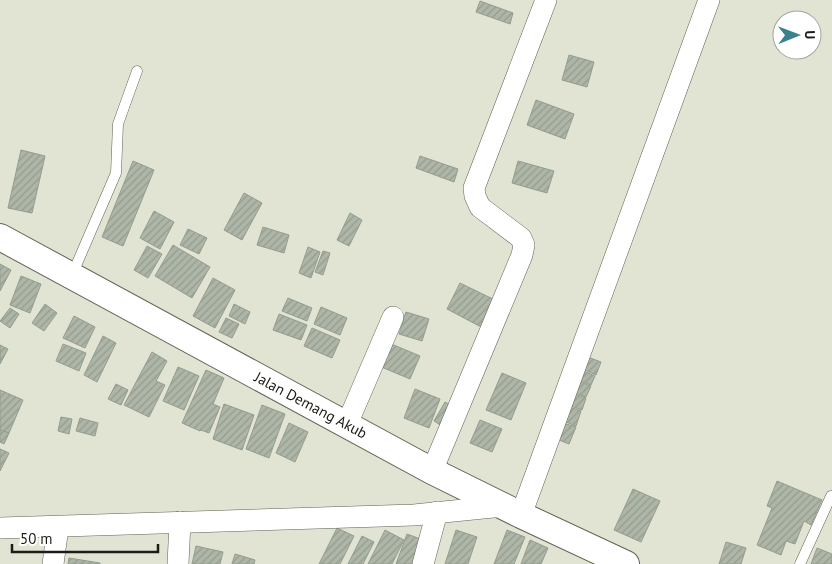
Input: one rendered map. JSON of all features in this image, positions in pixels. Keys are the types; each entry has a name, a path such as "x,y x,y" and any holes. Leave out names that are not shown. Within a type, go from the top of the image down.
{"street":[{"path":"432,470 522,255 524,245 520,238 480,207 474,188 546,0"},
{"path":"0,528 512,511 708,0"},
{"name":"Jalan Demang Akub","path":"0,237 432,470 512,511 626,564"},
{"path":"347,424 393,317"},
{"path":"423,564 437,512"},
{"path":"178,564 180,522"},
{"path":"54,564 58,527"}],"lane":[{"path":"72,276 116,173 118,124 136,71"},
{"path":"800,564 832,496"}],"building":[{"path":"480,1 513,13 510,24 476,12"},
{"path":"569,55 594,62 587,87 562,80"},
{"path":"536,100 574,114 565,139 527,125"},
{"path":"21,150 45,156 32,213 8,208"},
{"path":"420,156 458,169 454,182 416,168"},
{"path":"133,161 154,170 123,246 102,237"},
{"path":"518,161 554,171 547,193 512,183"},
{"path":"244,193 262,203 242,240 224,230"},
{"path":"154,211 174,222 160,249 140,238"},
{"path":"350,213 362,220 349,246 337,240"},
{"path":"263,227 289,235 284,253 257,245"},
{"path":"188,229 207,238 199,254 180,245"},
{"path":"173,245 210,267 192,298 155,276"},
{"path":"147,246 162,254 148,278 134,270"},
{"path":"308,247 320,252 311,278 299,273"},
{"path":"323,251 330,253 323,275 315,272"},
{"path":"0,264 11,270 0,291"},
{"path":"21,276 41,284 30,313 10,305"},
{"path":"213,278 235,290 215,328 193,316"},
{"path":"460,283 497,301 483,328 447,309"},
{"path":"288,298 312,308 307,321 282,311"},
{"path":"45,304 57,313 44,331 32,323"},
{"path":"234,304 250,312 245,324 229,316"},
{"path":"321,307 347,318 340,335 314,324"},
{"path":"10,308 19,314 10,328 0,321"},
{"path":"406,312 429,319 422,341 399,334"},
{"path":"279,314 307,325 301,340 273,330"},
{"path":"74,316 95,327 85,348 63,338"},
{"path":"226,318 239,324 232,338 219,332"},
{"path":"312,328 340,340 332,358 304,346"},
{"path":"103,336 116,343 97,382 84,375"},
{"path":"389,343 420,356 410,379 379,366"},
{"path":"63,344 86,353 79,371 56,361"},
{"path":"0,345 8,349 0,364"},
{"path":"152,352 167,361 156,381 165,385 149,417 124,405"},
{"path":"585,356 601,362 596,375 580,368"},
{"path":"178,367 199,376 184,410 163,401"},
{"path":"206,370 224,378 213,404 220,407 209,433 182,423"},
{"path":"581,370 595,376 591,385 578,380"},
{"path":"502,373 526,383 511,420 486,410"},
{"path":"577,381 591,386 586,397 573,392"},
{"path":"116,384 128,390 121,405 108,399"},
{"path":"415,389 440,399 429,428 404,418"},
{"path":"0,390 23,400 9,433 0,430"},
{"path":"572,393 586,398 582,410 568,405"},
{"path":"445,402 454,407 442,426 434,421"},
{"path":"224,404 254,415 242,450 213,439"},
{"path":"262,405 285,414 269,458 246,449"},
{"path":"567,406 581,411 576,426 561,420"},
{"path":"61,417 72,419 69,434 58,431"},
{"path":"80,418 98,423 95,436 76,431"},
{"path":"480,420 502,429 492,452 470,443"},
{"path":"560,422 576,427 569,444 554,438"},
{"path":"289,423 308,432 295,462 276,453"},
{"path":"0,430 9,433 4,444 0,442"},
{"path":"0,449 9,453 0,471"},
{"path":"777,481 822,500 811,525 804,521 795,544 786,541 781,555 757,545 772,508 767,506"},
{"path":"633,489 660,501 641,542 614,530"},
{"path":"337,528 354,536 340,564 319,564"},
{"path":"385,530 404,540 392,564 368,564"},
{"path":"456,530 477,537 468,564 445,564"},
{"path":"507,530 525,537 514,564 494,564"},
{"path":"407,534 426,541 417,564 396,564"},
{"path":"362,536 374,542 363,564 348,564"},
{"path":"530,540 548,548 541,564 521,564"},
{"path":"726,542 746,548 741,564 719,564"},
{"path":"196,546 223,552 220,564 192,564"},
{"path":"817,548 832,554 832,564 811,564"},
{"path":"235,554 255,560 254,564 232,564"},
{"path":"69,558 100,563 100,564 68,564"}]}
